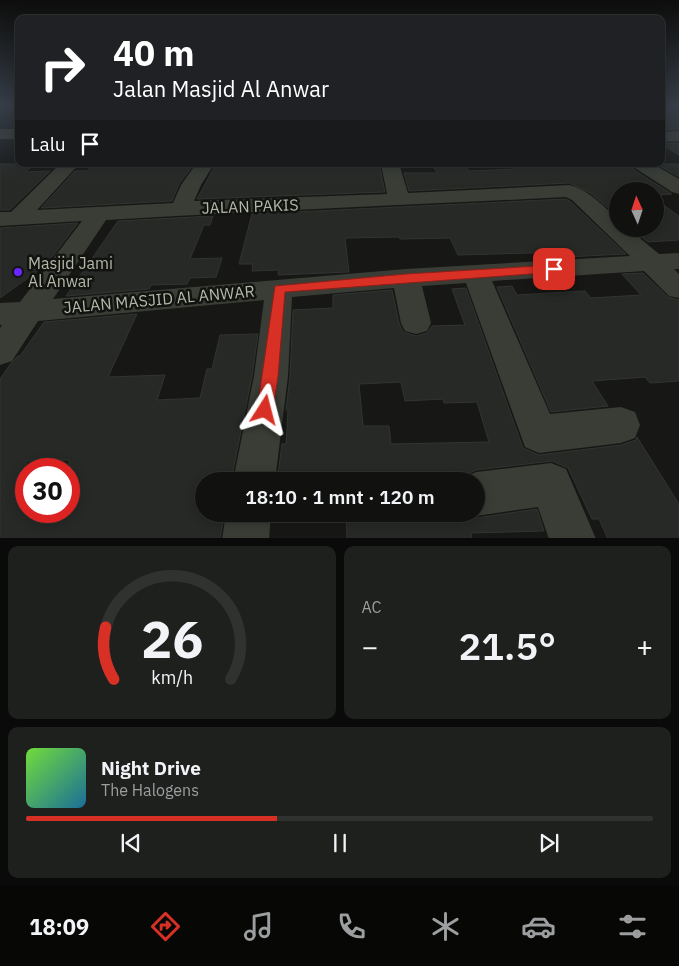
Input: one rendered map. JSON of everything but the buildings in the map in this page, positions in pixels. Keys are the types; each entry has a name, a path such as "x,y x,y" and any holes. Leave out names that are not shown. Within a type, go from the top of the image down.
{"street":[{"path":"0,134 15,134"},
{"path":"665,137 679,136"},
{"path":"9,219 67,167"},
{"path":"181,208 191,185 203,167"},
{"path":"391,167 399,199"},
{"path":"646,167 679,188"},
{"name":"JALAN PAKIS","path":"9,219 181,208 572,192 661,262 679,289"},
{"name":"JALAN MASJID AL ANWAR","path":"0,352 14,312 100,212"},
{"name":"JALAN MASJID AL ANWAR","path":"14,312 406,278 661,262"},
{"path":"476,274 539,434 621,425"},
{"path":"406,278 416,323"},
{"path":"255,472 271,376 279,288"},
{"path":"485,493 551,484 574,538"},
{"path":"245,538 248,522"}],"place":[{"name":"Masjid Jami Al Anwar","path":"18,272"}],"route":[{"path":"265,410 271,376 279,288 554,269"}]}
